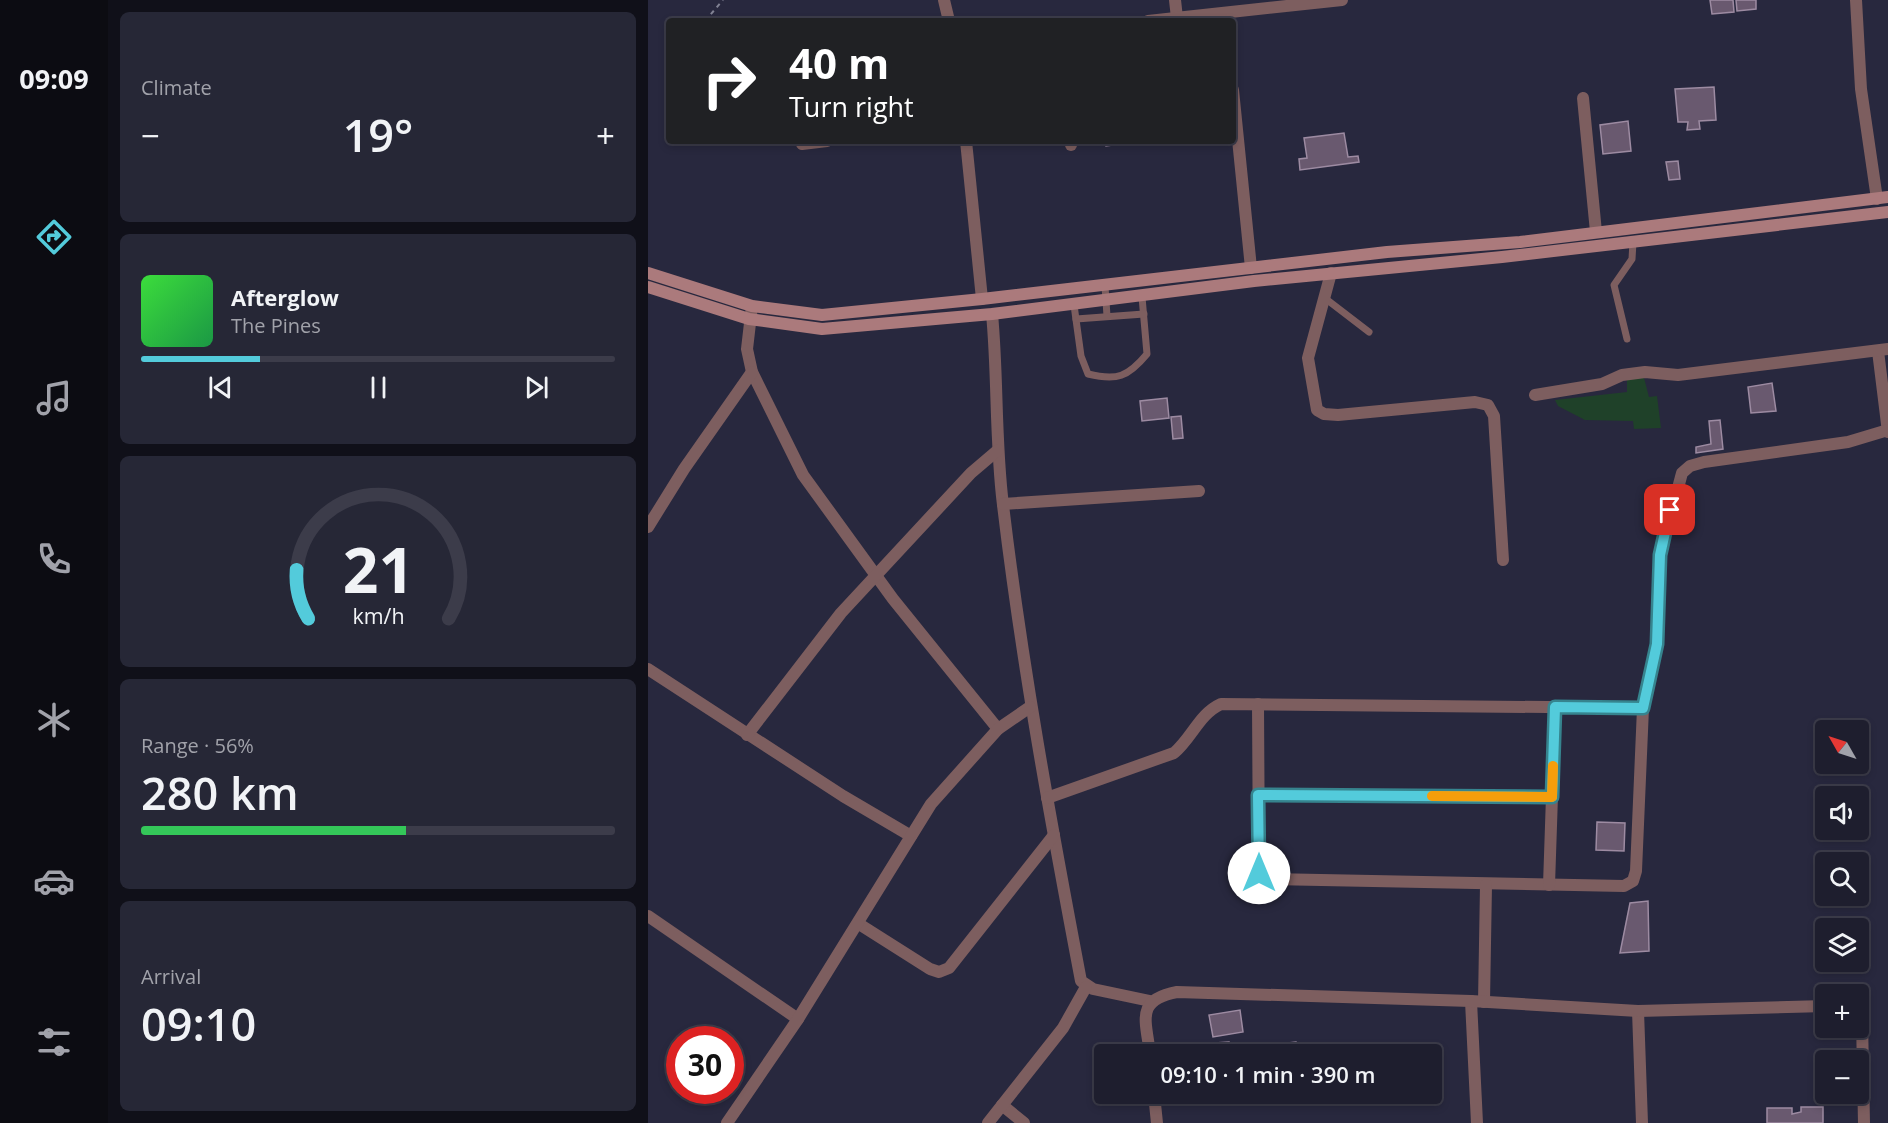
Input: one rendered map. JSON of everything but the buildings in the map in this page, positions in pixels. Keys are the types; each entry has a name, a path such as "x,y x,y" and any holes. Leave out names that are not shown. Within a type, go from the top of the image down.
{"main road":[{"path":"648,273 752,306 822,315 1105,286 1388,252 1520,242 1882,198"},
{"path":"648,287 749,319 822,328 992,314 1331,273 1634,242 1888,212"},
{"path":"1388,252 1390,267"}],"street":[{"path":"944,0 948,18"},
{"path":"1175,0 1177,18 1222,18 1236,6 1342,0"},
{"path":"1856,0 1861,89 1882,198"},
{"path":"1583,98 1596,232"},
{"path":"1236,120 1251,268"},
{"path":"966,144 982,299"},
{"path":"1331,273 1326,299 1320,311 1308,358 1317,410 1324,414 1475,402 1488,405 1494,416 1503,560"},
{"path":"752,306 747,349 752,372 803,475 876,576 998,729"},
{"path":"992,314 997,360 998,450 1003,504 1030,707 1081,981 1086,987 1150,1001"},
{"path":"1258,704 1259,873 1264,879 1624,886 1633,881 1636,871 1643,708 1657,644 1660,555 1676,490 1686,469 1704,462 1863,439 1888,431 1883,350 1678,375 1646,372 1622,375 1602,384 1535,395"},
{"path":"648,527 684,469 752,372"},
{"path":"747,735 841,613 971,472 998,450"},
{"path":"1003,504 1199,492"},
{"path":"648,669 747,735 911,836"},
{"path":"1047,798 1174,753 1183,746 1208,710 1221,704 1643,708"},
{"path":"727,1123 859,924 931,804 998,729 1030,707"},
{"path":"1549,885 1555,707"},
{"path":"1258,795 1552,797"},
{"path":"859,924 930,969 939,972 949,968 1054,835"},
{"path":"1484,1002 1486,885"},
{"path":"648,916 798,1019"},
{"path":"988,1123 1063,1028 1086,987"},
{"path":"1149,1044 1146,1012 1150,1001 1159,995 1177,992 1471,1001 1638,1011 1815,1006"},
{"path":"1471,1001 1477,1123"},
{"path":"1638,1011 1642,1123"},
{"path":"1862,1038 1864,1123"},
{"path":"1155,1104 1157,1123"},
{"path":"1002,1105 1024,1123"}],"lane":[{"path":"1627,339 1614,285 1632,259 1634,242"},
{"path":"1105,286 1107,316"},
{"path":"1074,305 1081,356 1088,374 1110,379 1134,370 1148,354 1142,297"},
{"path":"1326,299 1369,332"},
{"path":"1076,320 1144,314"}],"path":[{"path":"708,18 723,0"}],"green space":[{"path":"1643,374 1649,397 1657,396 1661,428 1634,429 1633,421 1585,420 1558,406 1555,400 1627,392 1627,375"}],"slow traffic":[{"path":"1432,796 1552,797 1553,766"}],"route":[{"path":"1259,873 1258,795 1552,797 1555,707 1643,708 1657,644 1660,555 1670,510"}]}
